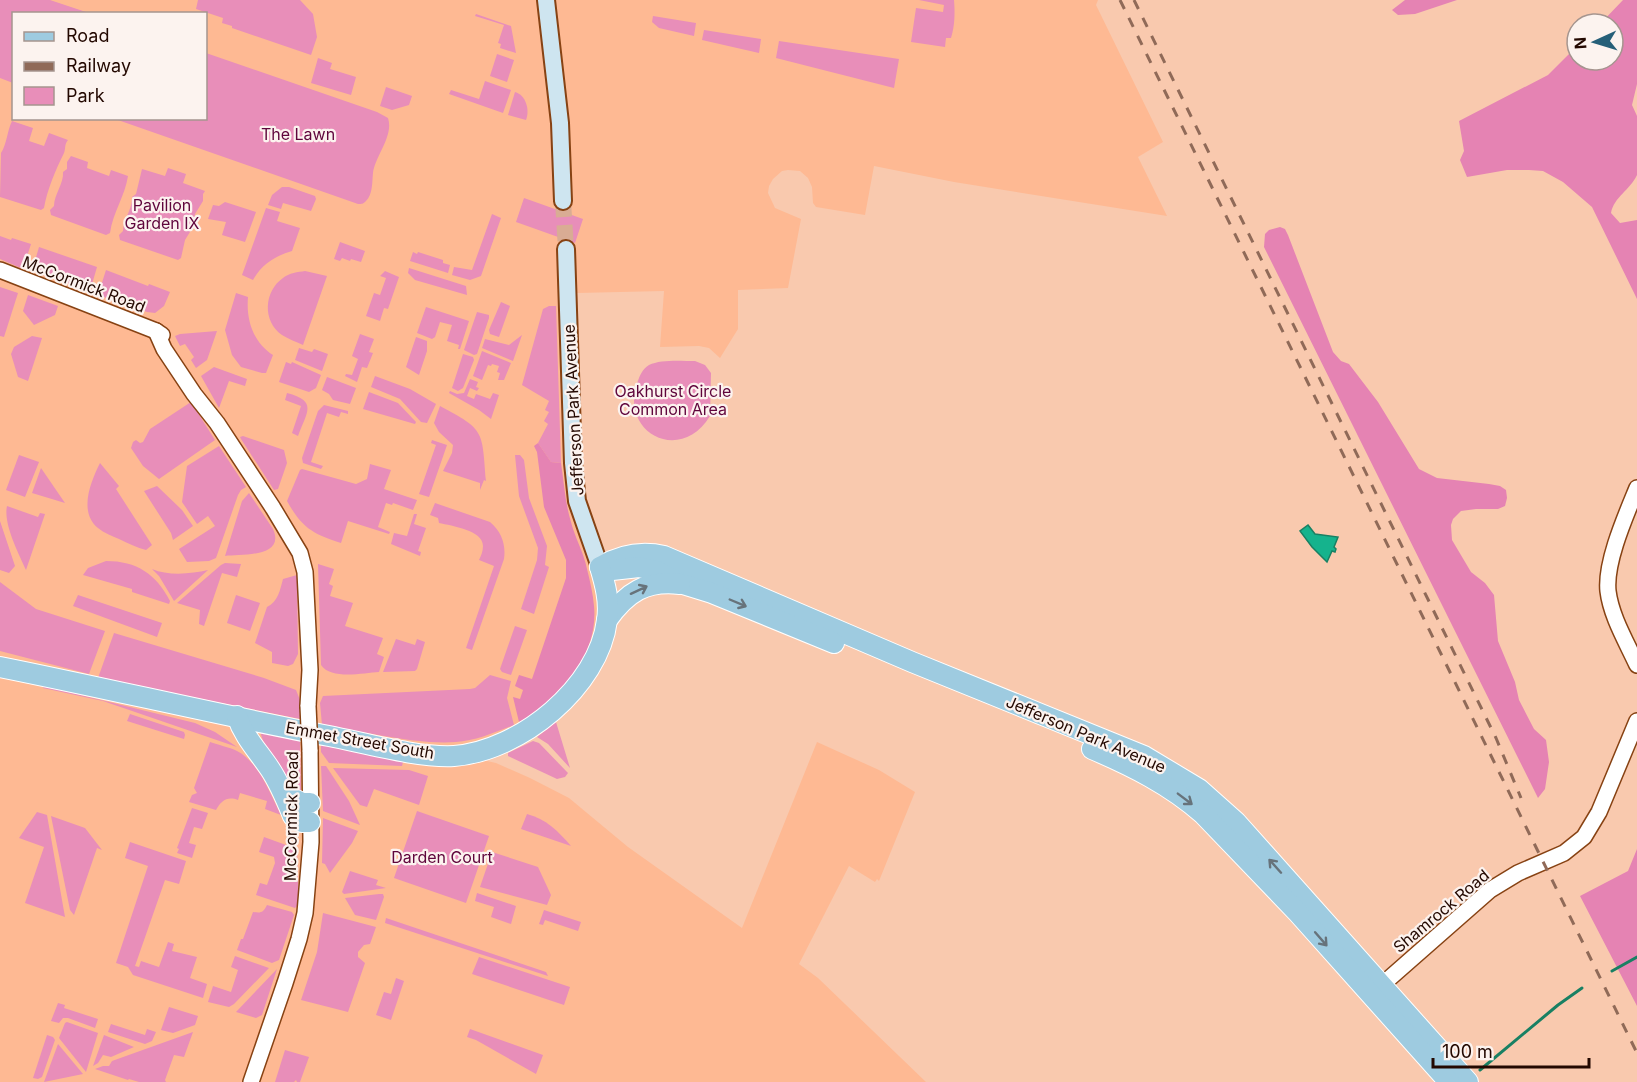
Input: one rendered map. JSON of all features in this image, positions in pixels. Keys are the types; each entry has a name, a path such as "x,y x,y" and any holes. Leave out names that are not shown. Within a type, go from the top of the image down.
{"main road":[{"path":"546,0 560,123 563,201"},
{"name":"Jefferson Park Avenue","path":"566,249 576,495 600,567"},
{"name":"Jefferson Park Avenue","path":"600,567 611,560 638,553 664,556 902,658 1161,764 1199,789 1236,822 1376,989 1449,1082"},
{"name":"Jefferson Park Avenue","path":"600,567 614,570 639,567 657,571 683,584 734,602 1151,776 1189,802 1223,834 1298,913 1468,1082"},
{"name":"Emmet Street South","path":"0,667 423,754 453,756 477,752 523,732 559,705 585,676 596,658 607,620 606,587 600,567"},
{"path":"607,620 622,602 642,588 656,584 683,584"},
{"path":"237,716 242,732 271,770 286,795 293,816 302,822 310,822"},
{"path":"286,795 310,803"}],"street":[{"name":"McCormick Road","path":"0,270 156,331 169,341 200,389 217,423 300,553 305,572 310,670 309,878 299,939 251,1082"},
{"path":"1637,488 1620,531 1610,567 1608,593 1617,622 1637,664"},
{"name":"Shamrock Road","path":"1376,989 1490,890 1518,873 1564,854 1584,837 1599,812 1637,721"}],"shaded area":[{"path":"0,0 1098,0 1096,5 1163,142 1138,157 1167,216 954,182 874,166 865,215 816,207 813,203 812,187 808,178 800,171 788,170 782,171 773,179 768,193 775,208 801,219 788,288 738,290 738,329 720,358 709,348 699,346 660,347 664,291 577,293 580,422 585,493 613,578 617,624 603,660 503,738 442,751 496,763 569,798 628,847 742,928 817,742 879,770 915,792 879,881 877,879 875,882 849,866 799,964 818,978 926,1082 0,1082"},
{"path":"1405,0 1457,0 1415,14 1398,15 1392,10"},
{"path":"1623,0 1637,0 1637,84 1632,105 1637,116 1637,175 1615,202 1611,213 1620,223 1637,220 1637,299 1592,207 1563,182 1543,171 1529,170 1507,170 1467,177 1460,160 1464,151 1459,121 1548,75 1565,58 1565,72 1625,72 1625,12 1612,12"},
{"path":"1280,227 1285,229 1288,235 1333,352 1341,361 1349,364 1378,402 1419,469 1437,478 1489,484 1506,490 1505,506 1498,509 1461,511 1453,519 1451,525 1452,540 1471,572 1485,583 1494,595 1498,641 1515,682 1519,700 1534,729 1546,740 1549,762 1545,789 1538,798 1264,247 1265,234 1269,230"},
{"path":"538,443 551,462 561,463 569,515 584,557 594,601 594,621 588,649 573,675 543,708 519,722 513,697 520,699 523,690 515,686 519,675 532,679 566,578 566,560 544,507 537,452 534,446"},
{"path":"1308,525 1315,534 1338,537 1334,547 1335,552 1332,551 1327,562 1300,531"},
{"path":"1637,849 1637,1006 1580,896 1628,871"}],"green space":[{"path":"0,0 50,0 86,12 12,12 12,83 0,78"},
{"path":"198,0 300,0 313,14 317,37 311,55 232,28 222,23 223,18 196,9"},
{"path":"919,0 954,0 953,28 951,38 946,38 945,47 911,42 916,8 943,12 944,5"},
{"path":"476,14 511,26 516,53 500,48 501,44 498,43 504,25 475,16"},
{"path":"653,16 696,23 694,36 659,28 652,22"},
{"path":"704,30 761,39 759,53 702,40"},
{"path":"779,41 899,59 894,88 776,58"},
{"name":"The Lawn","path":"207,53 377,112 388,118 388,132 374,166 371,191 366,201 358,204 118,120 207,120"},
{"path":"497,54 514,60 507,82 490,76"},
{"path":"318,58 332,63 330,69 356,77 351,95 311,83"},
{"path":"485,81 511,90 503,113 449,94 451,90 479,99"},
{"path":"386,87 412,96 409,105 392,110 380,106"},
{"path":"515,92 522,96 526,103 528,112 526,120 508,115"},
{"path":"12,121 33,128 29,141 44,146 49,133 68,140 44,208 41,210 0,197 1,153"},
{"path":"71,156 88,162 87,168 109,176 111,170 128,176 110,233 106,235 51,215 50,210 54,206 63,172 67,169 67,162"},
{"name":"Pavilion Garden IX","path":"168,168 186,174 183,183 205,191 203,201 195,214 193,227 185,240 181,258 178,260 120,240 119,235 123,231 132,197 136,194 142,169 165,176"},
{"path":"282,187 289,187 315,196 311,211 283,203 281,209 268,205 272,195"},
{"path":"524,198 583,219 575,243 516,222"},
{"path":"225,202 256,212 245,242 222,235 226,222 208,219 213,205 219,206"},
{"path":"266,208 280,212 277,221 300,228 292,251 270,261 260,269 253,280 242,275"},
{"path":"492,214 501,218 481,276 470,280 452,275 454,267 472,270"},
{"path":"0,236 31,244 23,269 0,259"},
{"path":"340,242 365,251 361,262 342,258 340,261 334,259"},
{"path":"39,247 97,267 90,291 32,271"},
{"path":"413,252 443,260 443,263 450,265 448,273 410,261"},
{"path":"409,268 466,286 467,295 415,280 408,273"},
{"path":"106,270 170,292 164,306 155,313 147,312 98,295"},
{"path":"305,271 327,276 303,345 284,336 276,329 271,322 268,306 272,290 283,278"},
{"path":"385,271 399,277 388,309 384,308 380,321 366,316 374,293 380,295 386,278 380,276"},
{"path":"0,287 18,293 4,337 0,336"},
{"path":"236,293 248,297 248,314 252,330 260,344 273,355 266,373 241,367 232,355 225,330"},
{"path":"28,295 58,306 55,315 34,325 23,311"},
{"path":"501,302 510,306 499,337 490,334 489,330"},
{"path":"556,306 561,463 551,462 538,443 548,424 544,421 549,412 545,410 549,401 522,385 543,309"},
{"path":"426,307 469,321 460,349 458,349 459,345 447,341 452,325 440,322 435,337 432,339 417,333"},
{"path":"477,312 489,315 489,318 477,354 474,355 464,350"},
{"path":"217,331 207,360 196,368 191,360 194,357 185,344 180,346 175,336"},
{"path":"360,334 374,339 369,352 373,353 367,368 362,367 357,382 345,376 346,374 352,375 358,359 352,356"},
{"path":"522,335 513,361 482,348 485,339 509,345"},
{"path":"32,336 42,338 28,381 18,377 11,354 14,347"},
{"path":"416,337 427,341 427,351 419,375 406,367"},
{"path":"299,348 312,352 314,349 328,354 322,371 295,360"},
{"path":"482,351 511,363 504,380 498,380 499,366 492,364 488,365 482,380 473,376"},
{"path":"463,354 473,357 474,360 463,388 458,391 452,388"},
{"name":"Oakhurst Circle Common Area","path":"695,361 705,365 711,373 710,416 698,431 684,438 669,440 656,436 645,428 637,416 634,401 641,373 654,363"},
{"path":"286,362 291,364 292,362 321,375 316,388 309,392 279,382"},
{"path":"214,367 247,379 245,386 229,381 219,408 201,376"},
{"path":"375,376 410,389 436,404 427,423 421,422 400,399 371,387"},
{"path":"327,377 356,388 350,404 333,400 322,390"},
{"path":"470,379 478,382 476,387 479,388 477,391 470,388 467,396 474,399 476,394 490,399 493,393 499,395 491,419 449,393 450,391 457,394 464,393"},
{"path":"369,392 398,403 416,422 415,424 363,409"},
{"path":"287,393 303,400 308,408 298,436 292,433 301,406 285,400"},
{"path":"191,402 215,440 159,479 143,466 131,448 133,442 136,440 143,442 150,429"},
{"path":"324,405 348,411 348,414 341,412 339,417 327,413 311,462 323,466 321,469 303,463 302,458 318,411"},
{"path":"440,406 466,421 478,433 482,441 486,481 484,480 480,490 480,483 443,471 452,453 453,445 439,432 434,423"},
{"path":"243,436 284,450 287,463 278,489 274,490 241,439 240,437"},
{"path":"432,440 447,445 429,497 419,494 436,445 431,443"},
{"path":"219,446 246,487 238,495 216,558 209,561 187,562 179,549 215,526 208,516 197,524 182,502 187,466"},
{"path":"19,455 39,462 25,497 6,490"},
{"path":"515,455 520,455 524,460 529,498 547,546 545,565 549,567 534,614 521,609 537,560 538,548 519,496"},
{"path":"100,463 119,486 116,489 152,545 146,550 105,533 92,521 87,505 88,496"},
{"path":"370,464 391,470 384,489 417,500 413,510 386,503 378,527 390,532 389,534 348,521 341,543 309,529 298,518 287,501 302,469 356,484 367,479"},
{"path":"41,468 65,503 32,493"},
{"path":"157,486 182,510 193,526 173,540 171,533 144,491"},
{"path":"249,493 273,529 275,538 273,545 260,553 225,556 242,501"},
{"path":"435,503 490,522 498,530 504,544 504,559 472,650 466,648 494,566 479,560 482,553 482,541 473,532 439,523 438,518 430,515"},
{"path":"7,506 38,517 40,513 45,514 26,570 9,530"},
{"path":"414,514 417,514 414,524 426,528 418,551 421,552 420,556 391,544 394,533 407,536"},
{"path":"0,521 15,566 9,573 0,570"},
{"path":"106,561 127,563 152,576 165,592 170,601 169,604 132,592 132,589 83,575 88,568"},
{"path":"225,563 241,564 237,577 222,573 204,626 199,624 200,610 177,603"},
{"path":"318,564 334,569 329,584 333,586 330,596 353,603 345,626 383,638 377,654 384,657 379,672 340,674 332,673 321,665"},
{"path":"152,569 180,574 208,570 174,601 159,576"},
{"path":"297,575 298,654 293,664 288,666 272,663 272,652 255,643 267,607 276,599 283,579"},
{"path":"0,582 36,609 105,631 89,674 0,651"},
{"path":"78,595 162,623 157,637 73,606"},
{"path":"236,595 260,603 250,631 227,623"},
{"path":"515,626 527,630 511,675 500,669"},
{"path":"114,633 264,678 296,690 300,700 300,719 98,678"},
{"path":"396,639 415,645 417,639 425,642 415,671 383,672"},
{"path":"490,675 511,681 507,698 514,725 478,738 456,742 424,741 322,725 320,703 323,696 470,689 475,688"},
{"path":"44,686 195,723 215,732 237,747 103,701 43,688"},
{"path":"130,714 184,732 184,739 127,721"},
{"path":"556,722 570,768 548,744 537,737"},
{"path":"260,731 300,739 301,791 292,789 263,741"},
{"path":"533,741 539,743 568,773 565,777 557,779 508,756 508,753"},
{"path":"210,742 237,751 252,763 264,780 281,815 265,809 267,801 240,793 238,800 225,800 216,810 189,802 192,795 197,793 194,788"},
{"path":"321,743 404,758 402,766 329,763 321,752"},
{"path":"321,766 326,766 349,801 360,825 323,811"},
{"path":"333,768 409,770 428,776 419,805 374,789 367,807 360,805"},
{"path":"192,808 208,813 202,829 194,827 189,843 196,845 192,858 177,853 179,849 177,848"},
{"name":"Darden Court","path":"417,811 489,836 466,903 394,878"},
{"path":"37,812 47,815 65,917 25,903 44,847 19,838"},
{"path":"527,814 551,826 571,846 521,829"},
{"path":"51,816 85,828 102,850 97,848 74,915 70,910"},
{"path":"323,818 358,831 330,873 322,863"},
{"path":"264,837 297,849 299,904 295,908 256,895 260,883 267,885 275,863 274,857 259,852"},
{"path":"130,842 186,861 179,884 165,880 135,966 139,967 141,961 159,967 168,942 174,944 172,951 197,957 190,978 207,984 203,998 133,975 128,967 116,963 148,866 125,858"},
{"path":"492,852 538,867 551,895 547,905 480,887"},
{"path":"350,871 378,880 376,885 386,888 344,894 342,892"},
{"path":"477,893 516,906 511,924 491,917 494,907 475,901"},
{"path":"383,894 376,920 355,915 345,898"},
{"path":"267,905 292,912 294,915 279,960 272,963 237,950 253,912 262,912"},
{"path":"544,910 581,922 578,931 545,920 543,925 539,924"},
{"path":"323,913 376,927 370,944 364,945 358,952 358,957 365,963 348,1012 301,1000 317,952"},
{"path":"386,918 546,972 548,976 385,923"},
{"path":"235,956 269,968 229,1007 208,1002 213,986 231,992 238,970 231,967"},
{"path":"479,957 570,987 564,1005 472,974"},
{"path":"277,969 262,1015 256,1018 236,1012"},
{"path":"396,978 404,981 391,1020 376,1015 384,992 391,994"},
{"path":"58,1003 65,1005 64,1008 98,1019 95,1028 68,1018 63,1018 59,1023 51,1021"},
{"path":"169,1007 198,1016 195,1025 173,1033 161,1030"},
{"path":"67,1022 98,1033 86,1072 59,1038"},
{"path":"111,1024 145,1035 147,1029 156,1032 152,1041 145,1044 108,1032"},
{"path":"470,1029 543,1055 536,1074 467,1037"},
{"path":"193,1032 184,1057 174,1055 166,1082 128,1080 95,1069 109,1066 112,1061"},
{"path":"47,1035 55,1040 42,1077 33,1078"},
{"path":"104,1035 134,1047 111,1057 103,1055 93,1066"},
{"path":"58,1044 83,1074 44,1082"},
{"path":"285,1050 309,1057 300,1082 296,1080 294,1082 275,1082"}],"waterway":[{"path":"1612,971 1637,957"},
{"path":"1480,1070 1582,988"}],"tunnel":[{"path":"563,201 566,249"}],"railway":[{"path":"1120,0 1637,1053"},
{"path":"1134,0 1496,738 1521,798"}]}
